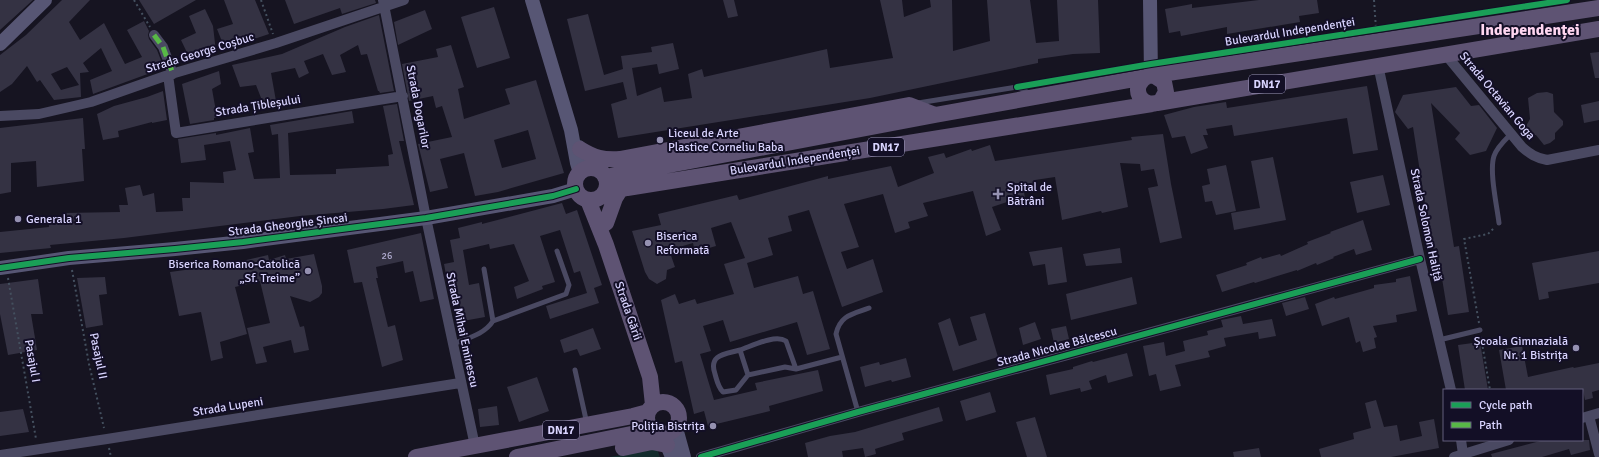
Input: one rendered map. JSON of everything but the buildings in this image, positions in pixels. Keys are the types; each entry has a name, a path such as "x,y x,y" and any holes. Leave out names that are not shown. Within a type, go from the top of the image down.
{"main road":[{"name":"Bulevardul Independenței","path":"605,177 1150,76 1599,8"},
{"name":"Bulevardul Independenței","path":"598,196 627,188 1154,104 1378,65 1599,29"},
{"path":"1150,76 1160,78 1166,86 1165,97 1154,104 1143,101 1138,93 1139,84 1150,76"},
{"path":"576,144 592,156 603,160 620,159 909,105 935,115"},
{"path":"585,171 601,172 605,177 607,182 598,196 578,194 576,189 577,178 585,171"},
{"path":"606,223 611,205 620,190"},
{"name":"Strada Gării","path":"598,196 606,223 606,246"},
{"name":"Strada Gării","path":"598,196 606,246 650,377 655,406"},
{"path":"672,405 678,413 679,423 676,428 667,434 663,442 647,422 655,406 672,405"},
{"name":"DN17","path":"416,457 587,425 655,406"},
{"path":"575,457 652,442 663,442"},
{"name":"DN17","path":"517,457 663,442"}],"street":[{"path":"0,44 45,0"},
{"name":"Strada George Coșbuc","path":"0,116 39,114 90,102 170,74 276,43 384,3 404,0"},
{"path":"532,0 576,144 585,160 585,171"},
{"path":"1150,0 1150,76"},
{"name":"Strada Dogarilor","path":"384,3 426,218"},
{"path":"154,35 163,47 170,74"},
{"name":"Strada Octavian Goga","path":"1446,55 1529,154 1547,160 1599,150"},
{"name":"Strada Solomon Haliță","path":"1378,65 1420,259 1451,389"},
{"name":"Strada Țibleșului","path":"170,74 176,133 403,96"},
{"name":"Strada Gheorghe Șincai","path":"3,267 69,258 182,249 426,218 553,196 576,189"},
{"name":"Strada Mihai Eminescu","path":"426,218 460,383 475,446"},
{"name":"Strada Nicolae Bălcescu","path":"701,457 858,412 1420,259"},
{"name":"Strada Lupeni","path":"0,455 460,383"},
{"path":"1599,413 1585,417 1599,454"},
{"path":"676,428 684,457"},
{"path":"1461,441 1459,456 1506,441"}],"lane":[{"path":"909,105 1017,87 1035,97"},
{"path":"1499,224 1492,168 1494,155 1511,134"},
{"path":"452,344 486,330 493,321 566,294 569,285 557,251"},
{"path":"484,269 493,321"},
{"path":"858,412 836,334 838,325 843,318 869,308"},
{"path":"1439,340 1480,330"},
{"path":"796,369 786,340 782,338 776,338 718,356 712,367 719,388 723,392 736,390 748,375 785,367 796,369 842,357"},
{"path":"740,350 748,375"},
{"path":"575,370 587,425"}],"path":[{"path":"134,0 154,35"},
{"path":"260,0 276,43"},
{"path":"1374,0 1376,30"},
{"path":"1490,389 1464,239 1488,234 1499,224"}],"green space":[{"path":"657,449 660,457 609,457"}],"marked path":[{"path":"154,35 163,47 173,74"}],"cycle path":[{"path":"1017,87 1151,64 1567,0"},
{"path":"0,268 69,258 243,242 426,218 553,196 576,189"},
{"path":"701,457 858,412 1420,259"}],"place":[{"name":"Liceul de Arte Plastice Corneliu Baba","path":"660,140"},
{"name":"Spital de Bătrâni","path":"998,194"},
{"name":"Generala 1","path":"18,219"},
{"name":"Biserica Reformată","path":"648,243"},
{"name":"Biserica Romano-Catolică „Sf. Treime”","path":"308,271"},
{"name":"Școala Gimnazială Nr. 1 Bistrița","path":"1576,348"},
{"name":"Poliția Bistrița","path":"713,426"}],"district":[{"name":"Independenței","path":"1530,30"}]}
